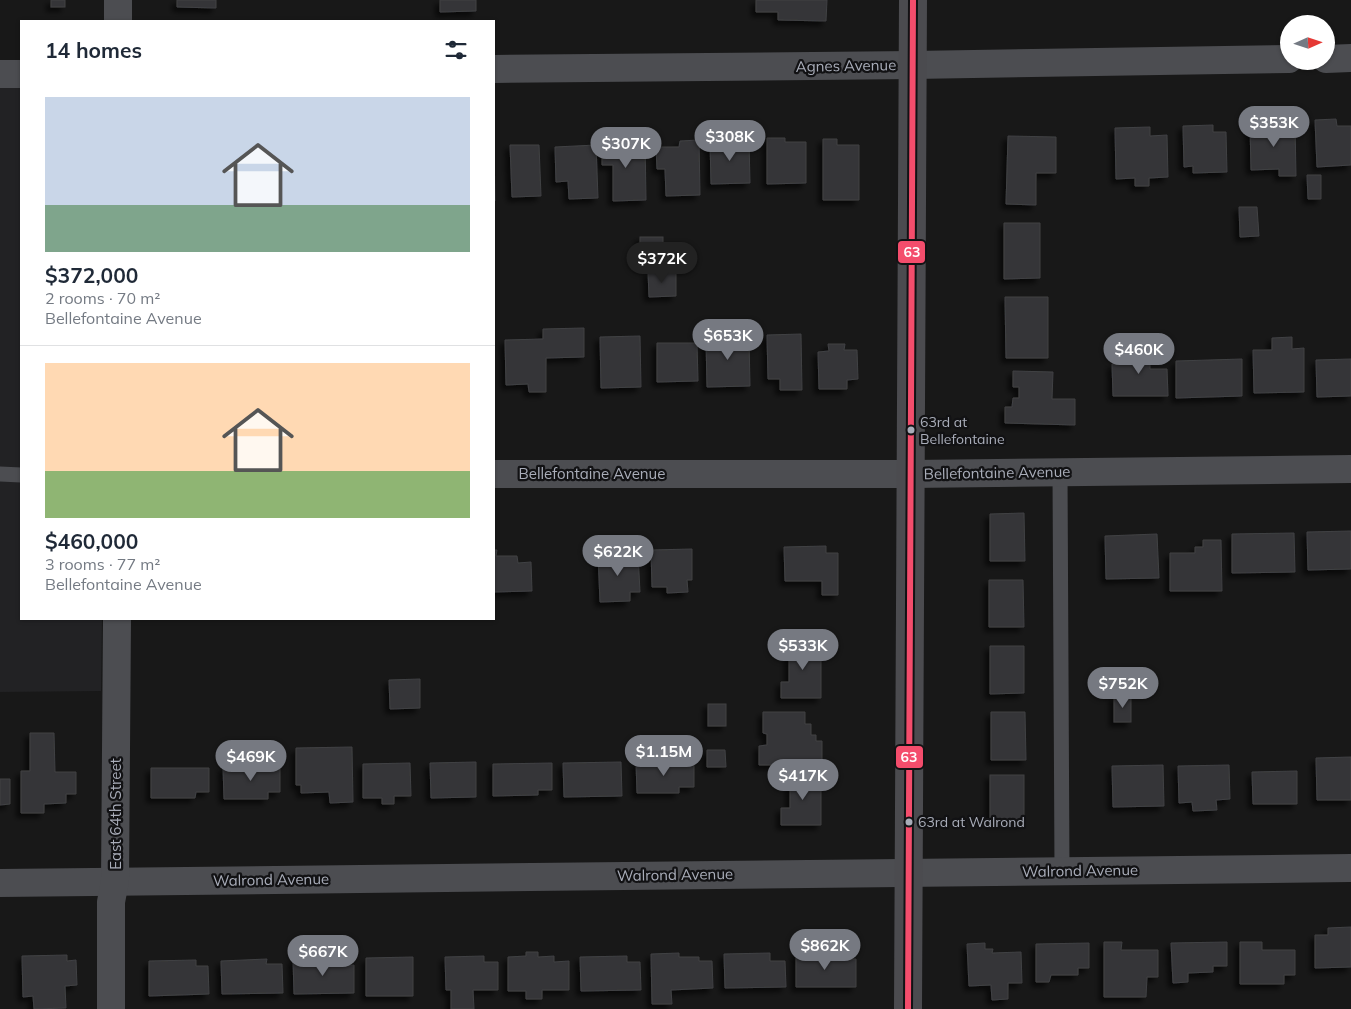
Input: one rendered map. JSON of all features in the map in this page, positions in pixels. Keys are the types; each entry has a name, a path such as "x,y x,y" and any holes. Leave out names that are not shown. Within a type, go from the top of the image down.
{"main road":[{"path":"908,1009 913,0"}],"street":[{"path":"118,0 118,20"},
{"path":"1335,59 1351,58"},
{"name":"Agnes Avenue","path":"495,69 1280,59"},
{"path":"0,74 20,74"},
{"name":"Bellefontaine Avenue","path":"495,474 911,474 1351,469"},
{"name":"East 64th Street","path":"111,1009 111,902 115,881 117,620"},
{"name":"Walrond Avenue","path":"0,883 1351,868"}],"lane":[{"path":"1060,472 1062,871"},
{"path":"0,474 20,474"}],"shaded area":[{"path":"20,86 20,620 102,620 101,691 0,692 0,87"}],"building":[{"path":"51,0 65,0 65,7 51,7"},
{"path":"177,0 216,0 216,8 177,7"},
{"path":"440,0 476,0 476,11 440,12"},
{"path":"756,0 827,0 826,21 778,20 778,12 756,12"},
{"path":"1336,119 1337,126 1351,126 1351,165 1317,167 1315,120"},
{"path":"1295,124 1296,176 1279,176 1279,169 1251,170 1250,125"},
{"path":"1213,125 1213,132 1226,132 1227,172 1193,173 1193,166 1184,167 1183,126"},
{"path":"1150,127 1150,136 1167,135 1168,177 1149,178 1149,186 1135,186 1135,178 1116,179 1115,128"},
{"path":"1008,136 1056,137 1056,173 1036,173 1036,205 1006,204"},
{"path":"767,138 785,138 785,142 806,142 806,183 767,184"},
{"path":"622,139 622,146 636,146 636,139 645,139 646,200 613,201 613,165 602,165 602,140"},
{"path":"823,139 837,139 837,145 859,145 859,200 823,200"},
{"path":"699,140 700,195 666,196 665,169 657,169 656,147 679,147 680,141"},
{"path":"749,140 750,183 711,184 710,141"},
{"path":"510,145 539,145 541,196 512,197"},
{"path":"596,145 598,198 569,199 568,181 556,182 555,147"},
{"path":"1307,175 1321,175 1321,199 1308,199"},
{"path":"1239,207 1257,207 1259,236 1240,237"},
{"path":"1004,223 1040,223 1040,278 1004,279"},
{"path":"640,237 663,237 663,265 640,265"},
{"path":"648,272 676,272 676,296 649,297"},
{"path":"1005,297 1048,297 1048,358 1006,358"},
{"path":"584,328 584,357 546,358 546,392 529,392 528,384 506,385 505,340 543,339 543,329"},
{"path":"723,331 740,331 740,339 749,338 750,386 707,387 706,339 723,339"},
{"path":"801,334 802,390 780,390 780,379 768,379 767,335"},
{"path":"640,336 641,387 601,388 600,337"},
{"path":"1292,337 1292,349 1304,348 1304,392 1254,393 1253,350 1272,350 1272,338"},
{"path":"657,343 697,343 698,381 657,382"},
{"path":"828,344 845,344 844,350 857,350 858,379 847,380 847,389 819,389 818,352 829,351"},
{"path":"1126,345 1150,345 1150,369 1167,369 1168,396 1113,396 1112,364 1127,364"},
{"path":"1242,359 1242,396 1176,398 1176,361"},
{"path":"1351,359 1351,396 1317,397 1316,360"},
{"path":"1013,371 1053,372 1052,399 1075,399 1075,425 1005,423 1005,407 1012,407 1013,398 1019,398 1019,387 1013,387"},
{"path":"1024,513 1025,561 990,561 990,514"},
{"path":"1351,531 1351,569 1308,570 1307,532"},
{"path":"1294,533 1295,572 1232,573 1232,534"},
{"path":"1157,534 1159,578 1106,579 1105,536"},
{"path":"1203,540 1221,540 1222,591 1170,591 1170,553 1195,553 1195,547 1203,547"},
{"path":"826,546 826,553 838,553 838,595 822,595 822,581 785,581 784,547"},
{"path":"692,549 692,580 687,580 688,592 667,593 667,587 652,587 651,550"},
{"path":"495,550 497,550 496,556 517,556 518,563 531,562 532,591 495,592"},
{"path":"638,553 640,592 630,592 630,601 600,602 598,554"},
{"path":"989,580 1023,580 1024,627 989,627"},
{"path":"789,639 814,639 815,659 821,659 821,698 781,698 781,682 789,682"},
{"path":"990,646 1024,646 1024,693 990,694"},
{"path":"420,679 420,708 390,709 389,680"},
{"path":"1114,696 1131,696 1131,722 1114,722"},
{"path":"708,704 726,704 726,726 708,726"},
{"path":"763,712 805,712 805,724 811,724 811,735 816,735 816,741 822,741 822,761 784,761 782,765 759,765 759,746 767,745 767,734 763,733"},
{"path":"991,712 1025,712 1026,760 991,760"},
{"path":"30,733 54,733 55,772 76,772 76,794 66,794 66,803 44,804 44,813 21,813 21,771 30,771"},
{"path":"352,747 353,802 330,803 329,792 301,793 301,785 296,785 296,748"},
{"path":"707,750 725,750 726,767 707,767"},
{"path":"1351,757 1351,800 1317,800 1316,758"},
{"path":"694,761 694,787 679,787 679,793 637,793 636,762"},
{"path":"476,762 476,797 431,798 430,763"},
{"path":"621,762 622,796 564,797 563,763"},
{"path":"410,763 411,796 394,796 394,804 382,804 382,798 363,798 363,764"},
{"path":"552,763 552,790 538,790 538,795 493,796 493,764"},
{"path":"1163,765 1164,806 1113,807 1112,766"},
{"path":"1229,765 1230,799 1216,800 1217,810 1193,811 1192,802 1179,803 1178,766"},
{"path":"280,766 280,792 268,792 268,799 224,799 223,767"},
{"path":"151,768 209,768 209,792 196,792 195,798 151,798"},
{"path":"790,771 815,771 814,783 821,783 821,825 781,825 781,808 790,808"},
{"path":"1297,771 1297,804 1253,804 1252,772"},
{"path":"990,775 1024,775 1024,823 990,823"},
{"path":"0,779 10,779 10,804 0,805"},
{"path":"1351,927 1351,967 1315,968 1315,935 1328,935 1328,928"},
{"path":"1104,942 1122,942 1121,950 1158,950 1158,977 1147,977 1146,997 1104,997"},
{"path":"1227,942 1227,966 1213,966 1213,972 1188,973 1188,982 1173,983 1171,943"},
{"path":"1240,942 1262,942 1262,950 1295,950 1295,975 1284,975 1284,984 1240,984"},
{"path":"985,943 985,949 993,949 992,953 1021,952 1022,983 1008,983 1008,999 992,1000 991,985 969,986 967,944"},
{"path":"1089,943 1089,968 1078,968 1078,975 1051,975 1049,982 1036,982 1036,944"},
{"path":"526,952 538,952 538,957 554,956 554,962 569,961 569,990 542,990 542,999 526,999 526,991 508,991 508,957 526,956"},
{"path":"679,953 679,957 699,957 699,961 712,961 713,988 671,990 672,1004 652,1004 651,954"},
{"path":"770,953 770,961 785,961 786,987 725,988 724,954"},
{"path":"796,953 841,953 841,959 856,959 856,987 796,987"},
{"path":"67,955 67,961 76,960 77,985 65,986 66,1008 34,1009 33,996 23,997 22,956"},
{"path":"484,956 484,962 498,962 498,990 473,990 474,1009 451,1009 451,990 446,990 445,957"},
{"path":"627,956 627,962 640,962 641,990 581,991 580,957"},
{"path":"413,957 413,996 366,996 366,958"},
{"path":"340,958 340,966 354,965 354,993 294,994 293,959"},
{"path":"267,959 266,964 282,964 283,993 222,994 221,961"},
{"path":"196,960 196,966 208,966 209,994 149,996 149,961"}],"transit line":[{"name":"63","path":"908,1009 913,0"}],"place":[{"name":"63rd at Bellefontaine","path":"911,430"},
{"name":"63rd at Walrond","path":"909,822"}]}
